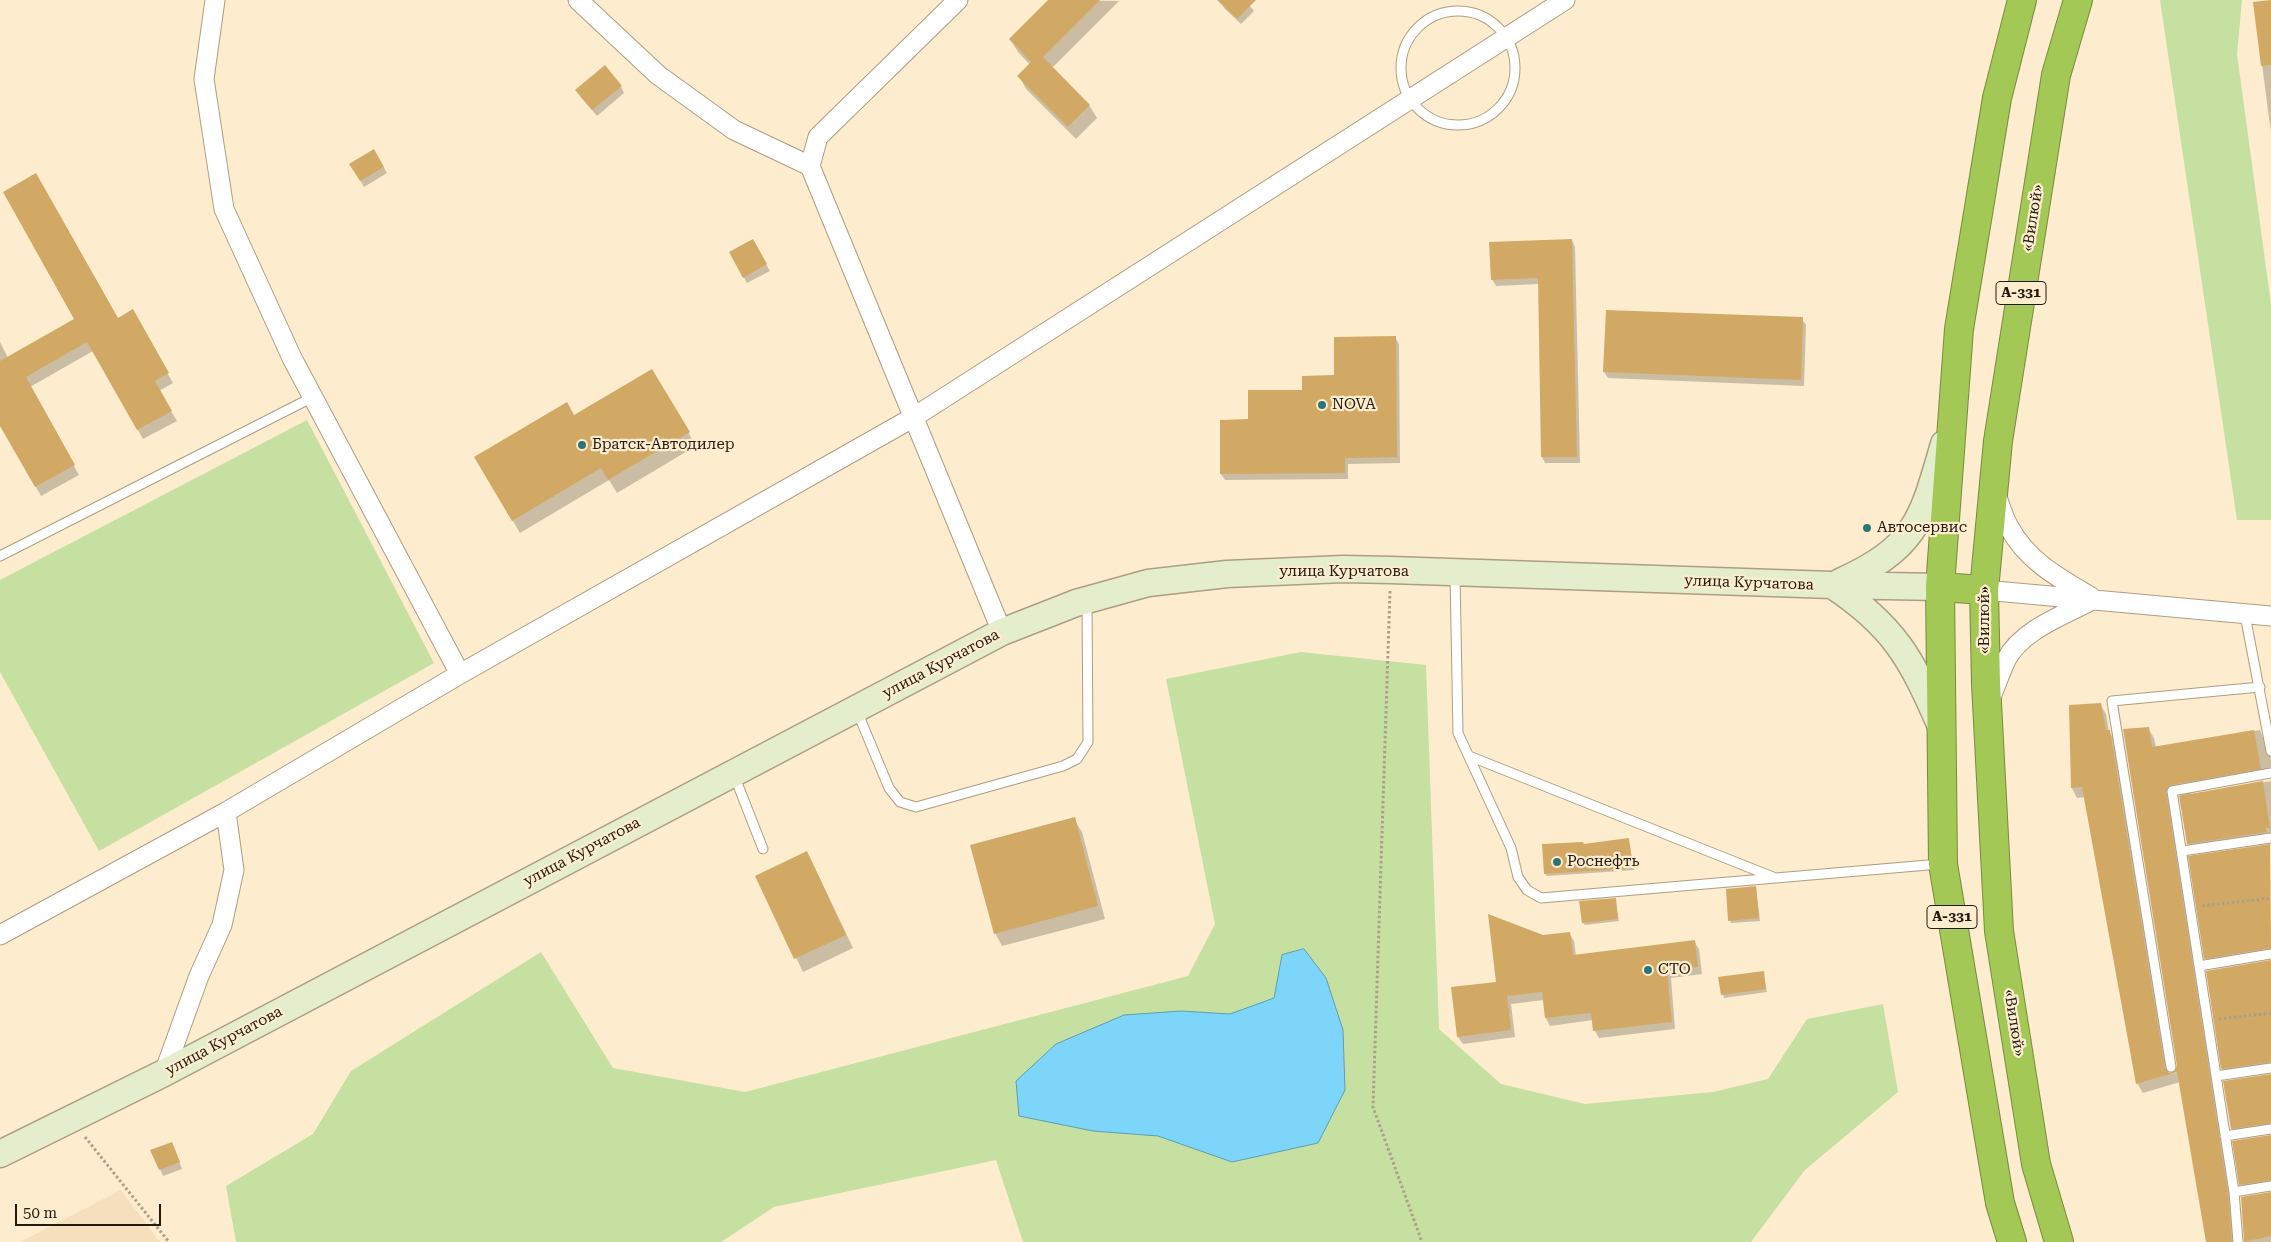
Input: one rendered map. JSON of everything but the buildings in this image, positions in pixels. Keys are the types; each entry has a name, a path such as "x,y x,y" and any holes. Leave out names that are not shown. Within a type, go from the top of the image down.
{"highway":[{"name":"А-331","path":"2012,1242 2000,1203 1943,864 1940,587 1959,329 1995,107 2022,0"},
{"name":"«Вилюй»","path":"2059,1242 2036,1164 1998,931 1987,707 1984,590 1992,487 1998,441 2056,74 2078,0"},
{"name":"улица Курчатова","path":"1940,587 1984,590"}],"main road":[{"path":"1832,586 1868,569 1885,558 1915,527 1927,504 1953,414"},
{"name":"улица Курчатова","path":"0,1154 164,1073 1002,632 1087,600 1148,583 1227,574 1343,569 1832,586 1940,587"},
{"path":"1832,586 1859,603 1892,635 1918,675 1940,724"}],"street":[{"path":"215,0 204,79 224,209 292,358 460,674"},
{"path":"578,0 658,75 734,130 810,166"},
{"path":"958,0 818,137 810,166 1002,632"},
{"path":"0,935 226,812 460,674 914,416 1565,0"},
{"path":"1992,487 2009,527 2026,552 2046,570 2094,599"},
{"path":"1984,590 2271,616"},
{"path":"1987,707 2007,659 2018,645 2033,632 2094,599"},
{"path":"164,1073 199,976 222,925 234,870 226,812"}],"lane":[{"path":"1452,11 1478,14 1499,28 1507,38 1516,64 1513,84 1504,103 1483,120 1463,125 1443,124 1419,111 1410,100 1401,76 1402,56 1409,38 1427,20 1452,11"},
{"path":"0,556 313,397"},
{"path":"1454,574 1458,733 1511,848 1518,877 1527,890 1541,898 1943,864"},
{"path":"856,709 889,788 900,802 916,807 1063,766 1077,759 1088,742 1087,600"},
{"path":"2245,615 2271,751"},
{"path":"2171,1067 2112,701 2260,687"},
{"path":"1469,756 1777,878"},
{"path":"734,773 764,849"},
{"path":"2238,1242 2234,1192 2172,791 2271,773"},
{"path":"2182,851 2271,838"},
{"path":"2199,966 2271,954"},
{"path":"2216,1076 2271,1068"},
{"path":"2225,1136 2271,1129"},
{"path":"2234,1192 2271,1186"}],"path":[{"path":"1391,570 1373,1107 1422,1242"},
{"path":"2190,907 2271,898"},
{"path":"2208,1020 2271,1013"},
{"path":"70,1119 170,1242"}],"shaded area":[{"path":"121,1190 160,1242 20,1242"}],"green space":[{"path":"2160,0 2242,0 2237,54 2271,304 2271,520 2237,520"},
{"path":"307,420 434,663 99,851 0,672 0,580"},
{"path":"1301,652 1426,665 1439,1029 1501,1084 1585,1104 1713,1092 1768,1079 1807,1019 1883,1004 1898,1092 1805,1170 1751,1242 1023,1242 996,1160 774,1207 721,1242 236,1242 226,1186 313,1134 351,1071 541,952 613,1068 745,1092 1188,976 1215,924 1166,679"}],"water":[{"path":"1304,949 1326,978 1343,1030 1345,1090 1318,1143 1232,1162 1158,1136 1093,1131 1019,1116 1016,1081 1056,1044 1124,1015 1181,1011 1230,1014 1274,998 1282,955"}],"place":[{"name":"NOVA","path":"1322,405"},
{"name":"Братск-Автодилер","path":"582,445"},
{"name":"Автосервис","path":"1867,528"},
{"name":"Роснефть","path":"1557,862"},
{"name":"СТО","path":"1648,970"}]}
